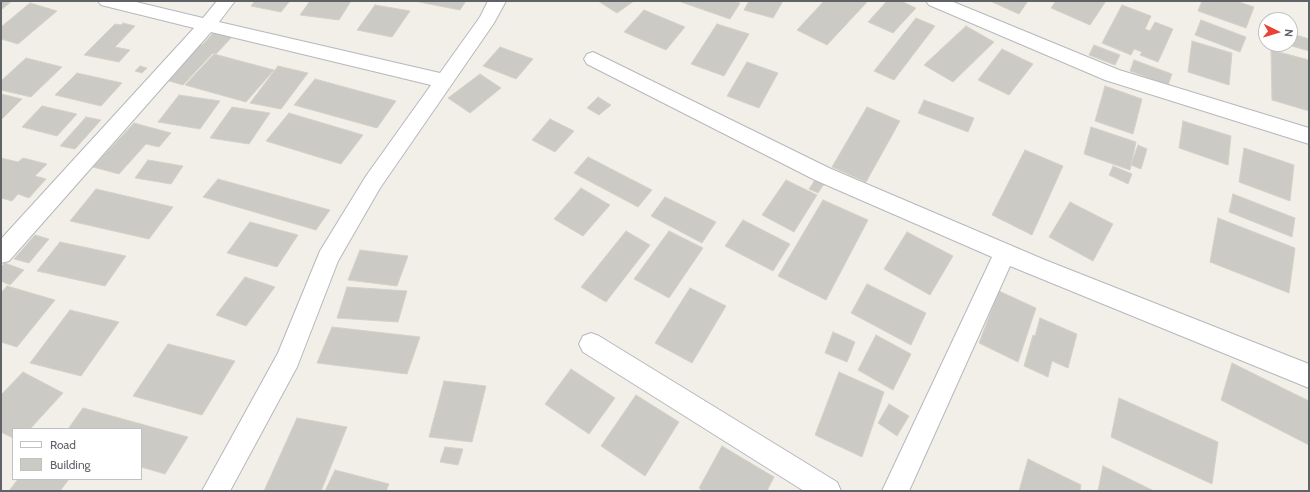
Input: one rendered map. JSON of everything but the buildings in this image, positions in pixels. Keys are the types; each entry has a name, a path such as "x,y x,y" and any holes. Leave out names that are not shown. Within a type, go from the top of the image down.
{"street":[{"path":"107,1 444,81"},
{"path":"2,252 207,25 226,1"},
{"path":"215,491 288,359 328,258 373,182 488,19 496,1"},
{"path":"935,1 1112,75 1309,136"},
{"path":"593,59 822,174 1005,253 1309,376"},
{"path":"895,491 1005,253"},
{"path":"591,344 828,491"}]}
